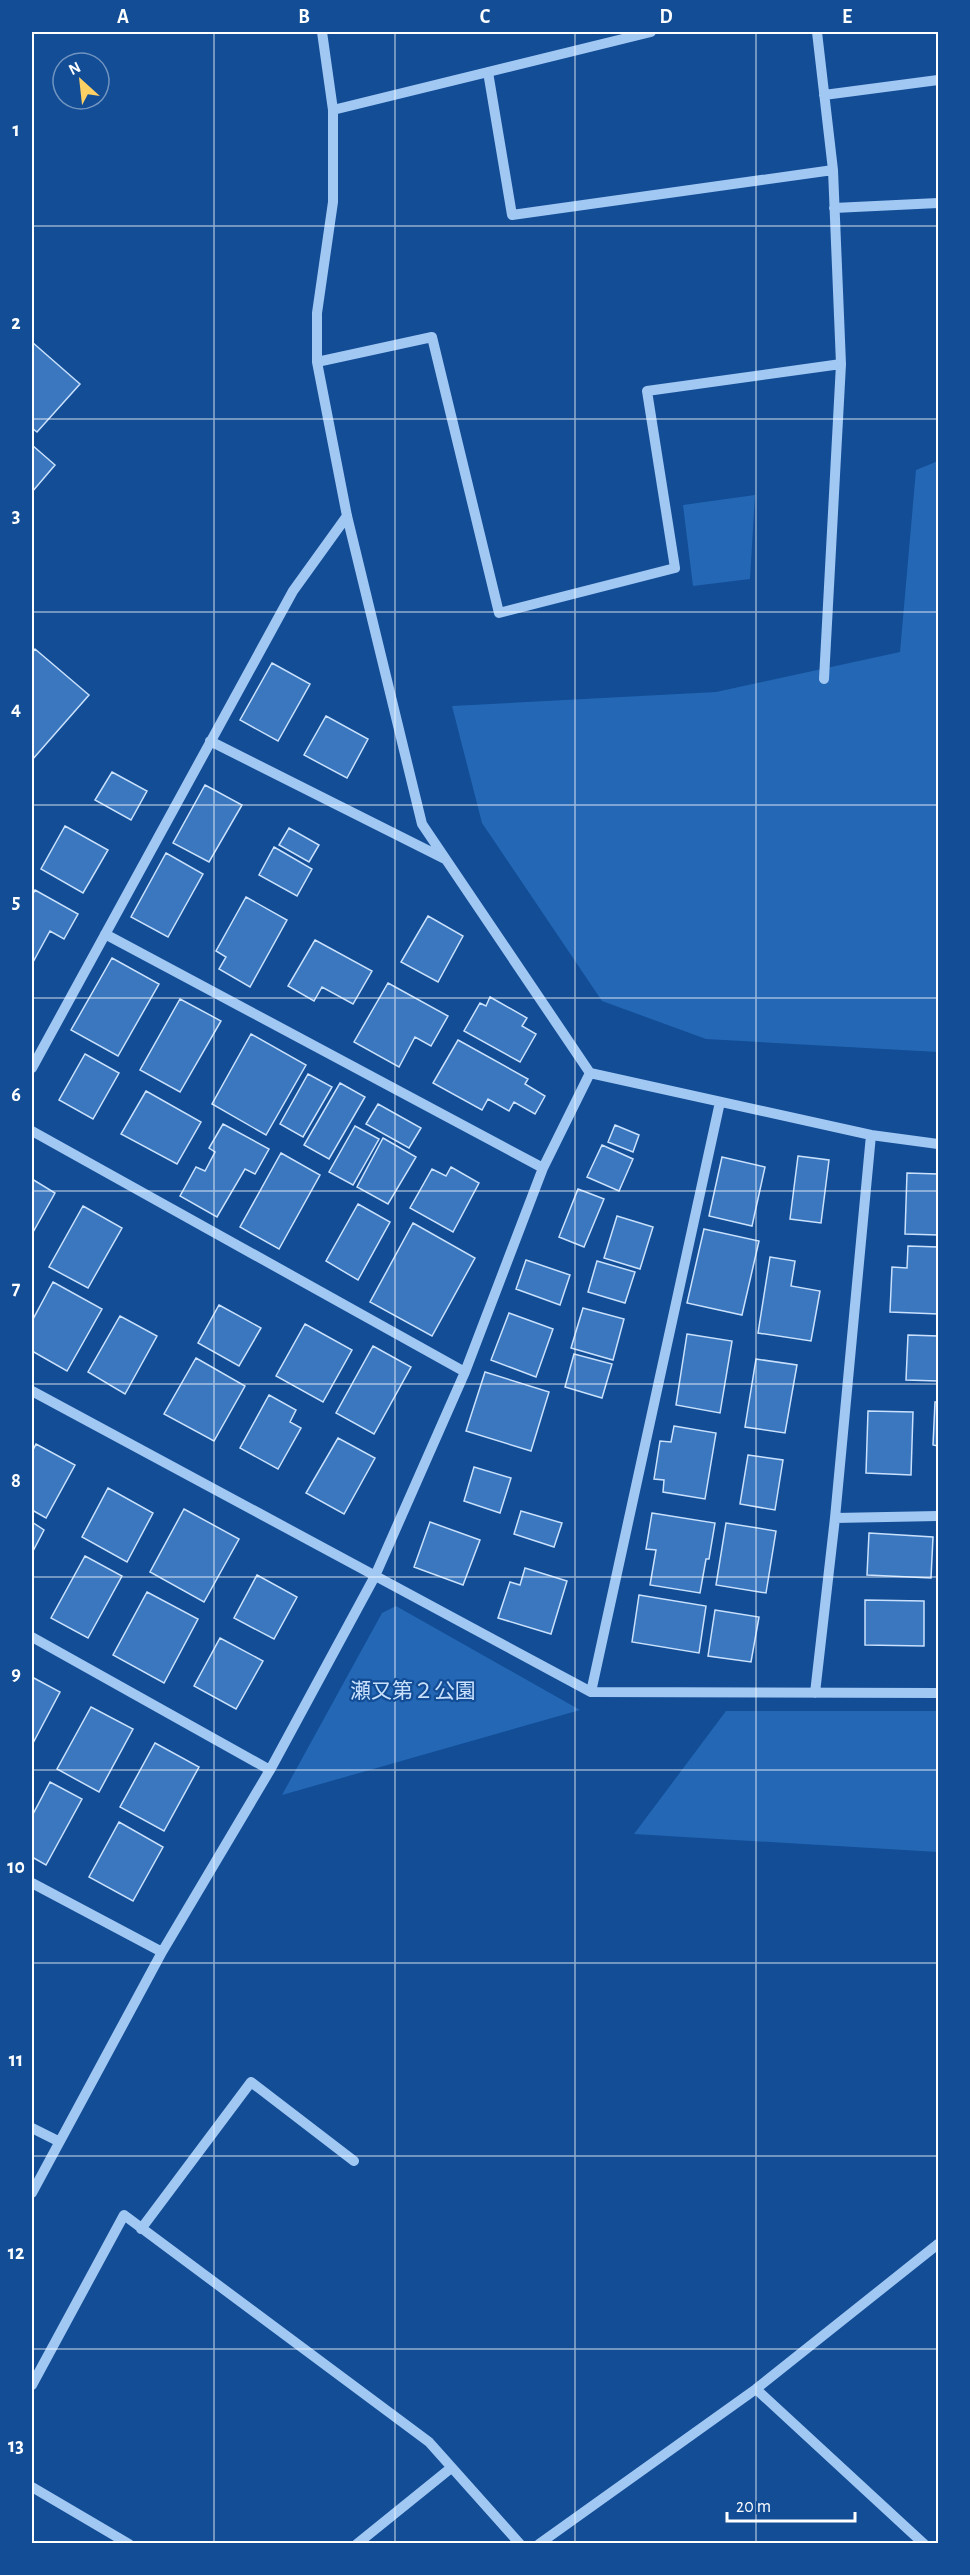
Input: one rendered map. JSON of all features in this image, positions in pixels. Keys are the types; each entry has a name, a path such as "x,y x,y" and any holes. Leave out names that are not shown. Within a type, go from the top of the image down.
{"street":[{"path":"322,32 333,110 333,202 317,313 317,362 347,516 422,824 590,1073 871,1135 939,1144"},
{"path":"333,110 651,32"},
{"path":"817,32 833,170 841,364 824,679"},
{"path":"488,72 512,214 833,170"},
{"path":"824,95 939,80"},
{"path":"834,208 939,203"},
{"path":"317,362 432,337 499,613 675,568 647,391 841,364"},
{"path":"32,1068 292,591 347,516"},
{"path":"210,741 445,859"},
{"path":"105,934 543,1168"},
{"path":"32,2193 58,2141 162,1952 270,1770 375,1576 465,1372 543,1168 590,1073"},
{"path":"591,1692 720,1102"},
{"path":"32,1131 465,1372"},
{"path":"815,1693 835,1518 871,1135"},
{"path":"32,1391 591,1692 939,1693"},
{"path":"835,1518 939,1516"},
{"path":"32,1637 270,1770"},
{"path":"32,1883 162,1952"},
{"path":"141,2229 251,2082 354,2161"},
{"path":"32,2128 58,2141"},
{"path":"32,2385 124,2216 429,2442 520,2544"},
{"path":"539,2544 756,2389 939,2244"},
{"path":"756,2389 924,2544"},
{"path":"357,2544 451,2468"},
{"path":"32,2487 129,2544"}],"green space":[{"path":"938,461 938,1052 706,1039 602,1001 482,823 452,706 716,692 900,652 916,470"},
{"path":"755,495 750,579 693,586 683,505"},
{"name":"瀬又第２公園","path":"396,1606 580,1710 282,1795 382,1613"},
{"path":"726,1711 938,1711 938,1852 634,1834"}],"building":[{"path":"32,342 80,384 37,432 32,428"},
{"path":"32,445 55,465 32,492"},
{"path":"35,649 89,695 32,760 32,653"},
{"path":"272,663 310,684 278,741 240,720"},
{"path":"326,716 368,739 347,778 304,755"},
{"path":"112,772 147,791 131,820 95,800"},
{"path":"205,785 242,805 209,862 173,843"},
{"path":"65,826 108,850 83,893 41,869"},
{"path":"289,828 319,845 309,862 279,845"},
{"path":"274,847 312,869 297,896 259,875"},
{"path":"166,853 203,874 168,937 131,917"},
{"path":"35,890 78,914 64,939 50,931 32,964 32,896"},
{"path":"246,897 287,920 250,987 219,969 226,957 216,951"},
{"path":"428,916 463,936 438,982 401,962"},
{"path":"315,940 372,971 353,1004 322,987 314,1001 288,986"},
{"path":"112,958 159,984 118,1056 71,1030"},
{"path":"388,983 448,1016 431,1046 415,1037 399,1067 354,1042"},
{"path":"490,997 527,1018 522,1026 536,1034 520,1062 464,1031 480,1003 486,1006"},
{"path":"180,999 221,1021 180,1092 140,1070"},
{"path":"251,1034 306,1065 266,1135 212,1104"},
{"path":"458,1040 528,1079 525,1084 545,1096 535,1114 514,1102 509,1111 488,1099 482,1110 433,1083"},
{"path":"85,1054 119,1073 93,1119 59,1100"},
{"path":"308,1074 332,1087 303,1137 280,1124"},
{"path":"340,1083 365,1097 329,1159 304,1145"},
{"path":"146,1091 201,1122 177,1164 121,1134"},
{"path":"378,1104 421,1128 409,1148 366,1124"},
{"path":"223,1124 269,1149 255,1174 245,1169 217,1217 180,1196 196,1167 205,1171 215,1152 209,1148"},
{"path":"615,1125 639,1135 633,1152 608,1142"},
{"path":"355,1126 379,1139 353,1185 329,1172"},
{"path":"383,1138 416,1157 388,1204 357,1187"},
{"path":"602,1145 633,1159 619,1191 587,1177"},
{"path":"281,1153 320,1175 279,1249 240,1227"},
{"path":"798,1156 829,1160 821,1223 790,1219"},
{"path":"722,1157 765,1167 752,1226 709,1216"},
{"path":"451,1167 479,1183 453,1232 410,1208 432,1169 446,1176"},
{"path":"907,1173 938,1174 938,1235 905,1234"},
{"path":"32,1179 55,1193 32,1234"},
{"path":"578,1189 604,1199 584,1247 559,1237"},
{"path":"358,1204 390,1222 358,1280 326,1261"},
{"path":"83,1206 122,1228 88,1288 49,1267"},
{"path":"617,1216 653,1227 640,1269 604,1258"},
{"path":"413,1223 475,1258 432,1336 370,1302"},
{"path":"704,1229 759,1241 742,1315 687,1303"},
{"path":"908,1246 938,1247 938,1314 890,1312 892,1267 907,1268"},
{"path":"770,1257 795,1261 791,1286 820,1291 811,1341 758,1333"},
{"path":"526,1260 570,1275 560,1305 516,1289"},
{"path":"597,1261 635,1272 625,1303 588,1292"},
{"path":"53,1282 102,1309 67,1371 32,1351 32,1321"},
{"path":"219,1305 261,1328 239,1366 198,1343"},
{"path":"583,1308 624,1319 613,1360 571,1348"},
{"path":"509,1313 553,1329 536,1377 491,1360"},
{"path":"120,1316 157,1336 125,1394 88,1372"},
{"path":"305,1324 352,1350 323,1402 276,1376"},
{"path":"687,1334 732,1341 720,1413 676,1405"},
{"path":"908,1335 938,1336 938,1381 906,1380"},
{"path":"373,1346 411,1367 374,1434 336,1413"},
{"path":"574,1354 612,1364 602,1398 565,1387"},
{"path":"196,1358 245,1386 214,1441 164,1414"},
{"path":"756,1359 797,1365 785,1433 745,1427"},
{"path":"485,1372 549,1392 531,1451 466,1431"},
{"path":"269,1395 296,1410 290,1422 301,1428 278,1469 240,1448"},
{"path":"935,1402 938,1402 938,1446 933,1445"},
{"path":"868,1411 913,1412 911,1475 866,1473"},
{"path":"674,1426 716,1433 705,1499 663,1492 664,1480 654,1479 660,1441 671,1442"},
{"path":"338,1438 375,1458 344,1514 306,1493"},
{"path":"36,1444 75,1465 46,1518 32,1510 32,1452"},
{"path":"748,1455 783,1460 775,1510 740,1504"},
{"path":"474,1467 511,1478 500,1513 464,1501"},
{"path":"108,1488 153,1513 127,1562 82,1537"},
{"path":"184,1509 239,1539 204,1602 150,1572"},
{"path":"521,1511 562,1523 554,1547 514,1534"},
{"path":"652,1513 715,1523 700,1593 650,1585 656,1550 646,1549"},
{"path":"32,1522 44,1530 32,1553"},
{"path":"430,1522 480,1540 463,1585 414,1567"},
{"path":"726,1523 776,1531 766,1593 716,1585"},
{"path":"869,1533 933,1537 931,1578 867,1575"},
{"path":"85,1556 122,1576 88,1638 51,1618"},
{"path":"525,1568 567,1581 551,1634 498,1618 510,1582 520,1585"},
{"path":"257,1575 297,1597 274,1639 234,1618"},
{"path":"147,1592 198,1619 164,1683 113,1655"},
{"path":"639,1595 706,1606 699,1653 632,1642"},
{"path":"865,1600 924,1601 924,1646 865,1645"},
{"path":"715,1610 759,1617 751,1662 708,1656"},
{"path":"220,1638 263,1661 236,1709 194,1686"},
{"path":"32,1677 60,1692 32,1745"},
{"path":"91,1707 133,1729 99,1792 57,1769"},
{"path":"155,1743 199,1767 164,1831 120,1807"},
{"path":"50,1782 82,1799 46,1865 32,1857 32,1816"},
{"path":"119,1822 163,1847 133,1901 89,1877"}]}
